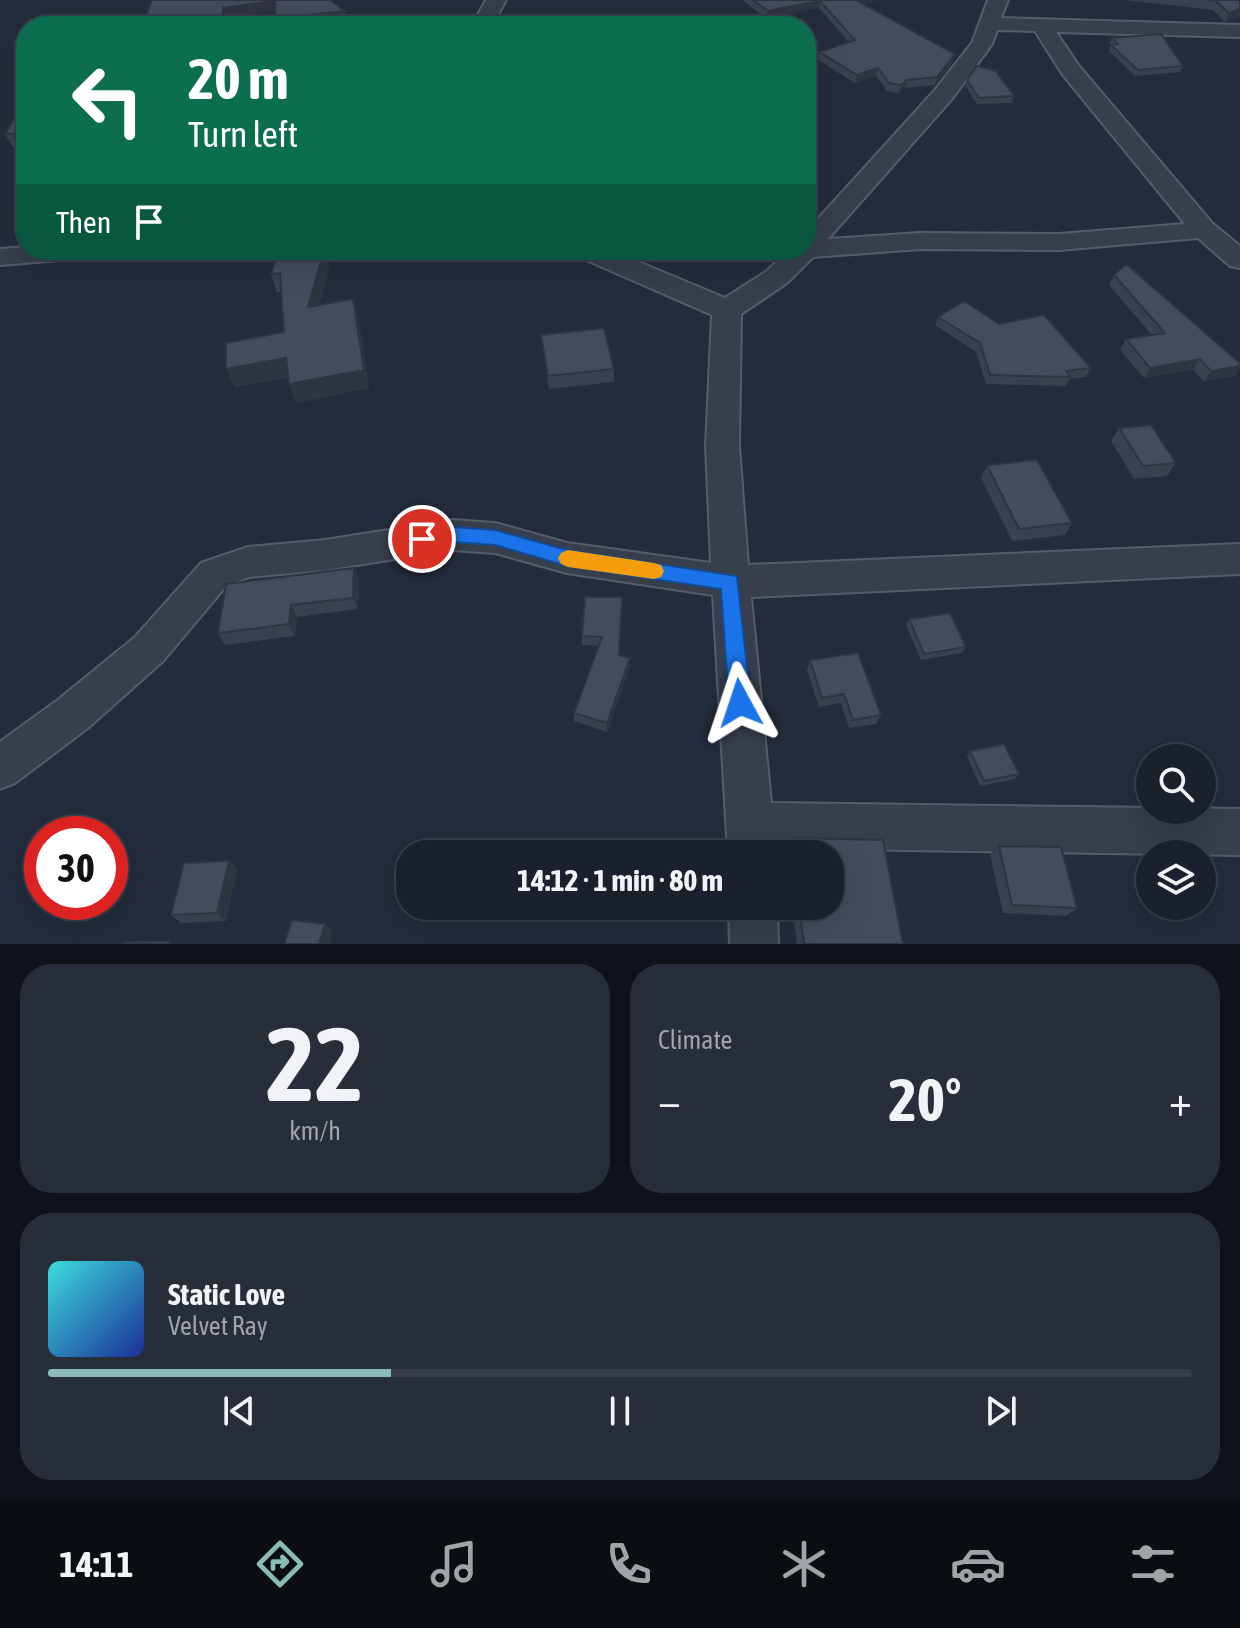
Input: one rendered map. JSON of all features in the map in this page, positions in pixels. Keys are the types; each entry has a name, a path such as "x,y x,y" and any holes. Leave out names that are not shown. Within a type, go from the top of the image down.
{"street":[{"path":"816,237 943,95 982,44 998,0"},
{"path":"990,24 1240,31"},
{"path":"1041,25 1071,70 1226,244"},
{"path":"816,248 920,241 1226,244"},
{"path":"610,260 727,310"},
{"path":"727,310 777,277 794,260"},
{"path":"727,310 722,362 722,443 751,839 1240,832"},
{"path":"0,768 74,713 149,649 214,574 248,562 325,555 452,535 495,538 567,558 730,582 1240,559"},
{"path":"753,920 754,944"}],"building":[{"path":"152,0 330,0 345,11 309,16 276,16 275,1 223,8 223,16 146,16"},
{"path":"753,0 856,0 955,54 937,77 907,80 901,85 889,83 878,68 857,75 819,52 855,40 820,1 768,11"},
{"path":"1208,0 1240,0 1240,9 1229,13 1217,2"},
{"path":"1161,34 1183,66 1138,70 1111,45 1118,44 1112,38"},
{"path":"977,66 996,71 1014,96 979,98 967,80"},
{"path":"16,116 16,133 5,134"},
{"path":"276,260 321,260 308,307 353,299 364,370 289,384 286,358 226,369 226,343 284,332 280,273 271,274"},
{"path":"1126,264 1240,366 1211,371 1200,359 1150,368 1126,339 1165,333 1114,275"},
{"path":"964,301 999,324 1044,315 1091,368 1066,371 1070,377 990,375 980,343 938,317"},
{"path":"604,328 614,369 548,376 541,335"},
{"path":"1151,425 1176,463 1143,466 1119,428"},
{"path":"1037,460 1072,523 1019,529 987,465"},
{"path":"354,568 353,598 291,605 289,624 218,633 226,584"},
{"path":"585,597 622,597 619,655 630,658 607,723 574,713 602,637 582,636"},
{"path":"950,613 966,647 924,654 909,619"},
{"path":"858,653 881,715 853,720 844,694 822,698 810,660"},
{"path":"1004,744 1019,774 984,781 970,751"},
{"path":"791,838 883,840 903,944 804,944 801,920 844,920 844,840"},
{"path":"999,846 1061,847 1077,908 1012,905"},
{"path":"229,861 217,913 171,915 184,863"},
{"path":"292,920 325,924 319,944 284,944"},
{"path":"169,941 169,944 122,944 123,942"}],"slow traffic":[{"path":"568,558 654,571"}],"route":[{"path":"422,539 452,535 495,538 567,558 730,582 740,703"}]}
